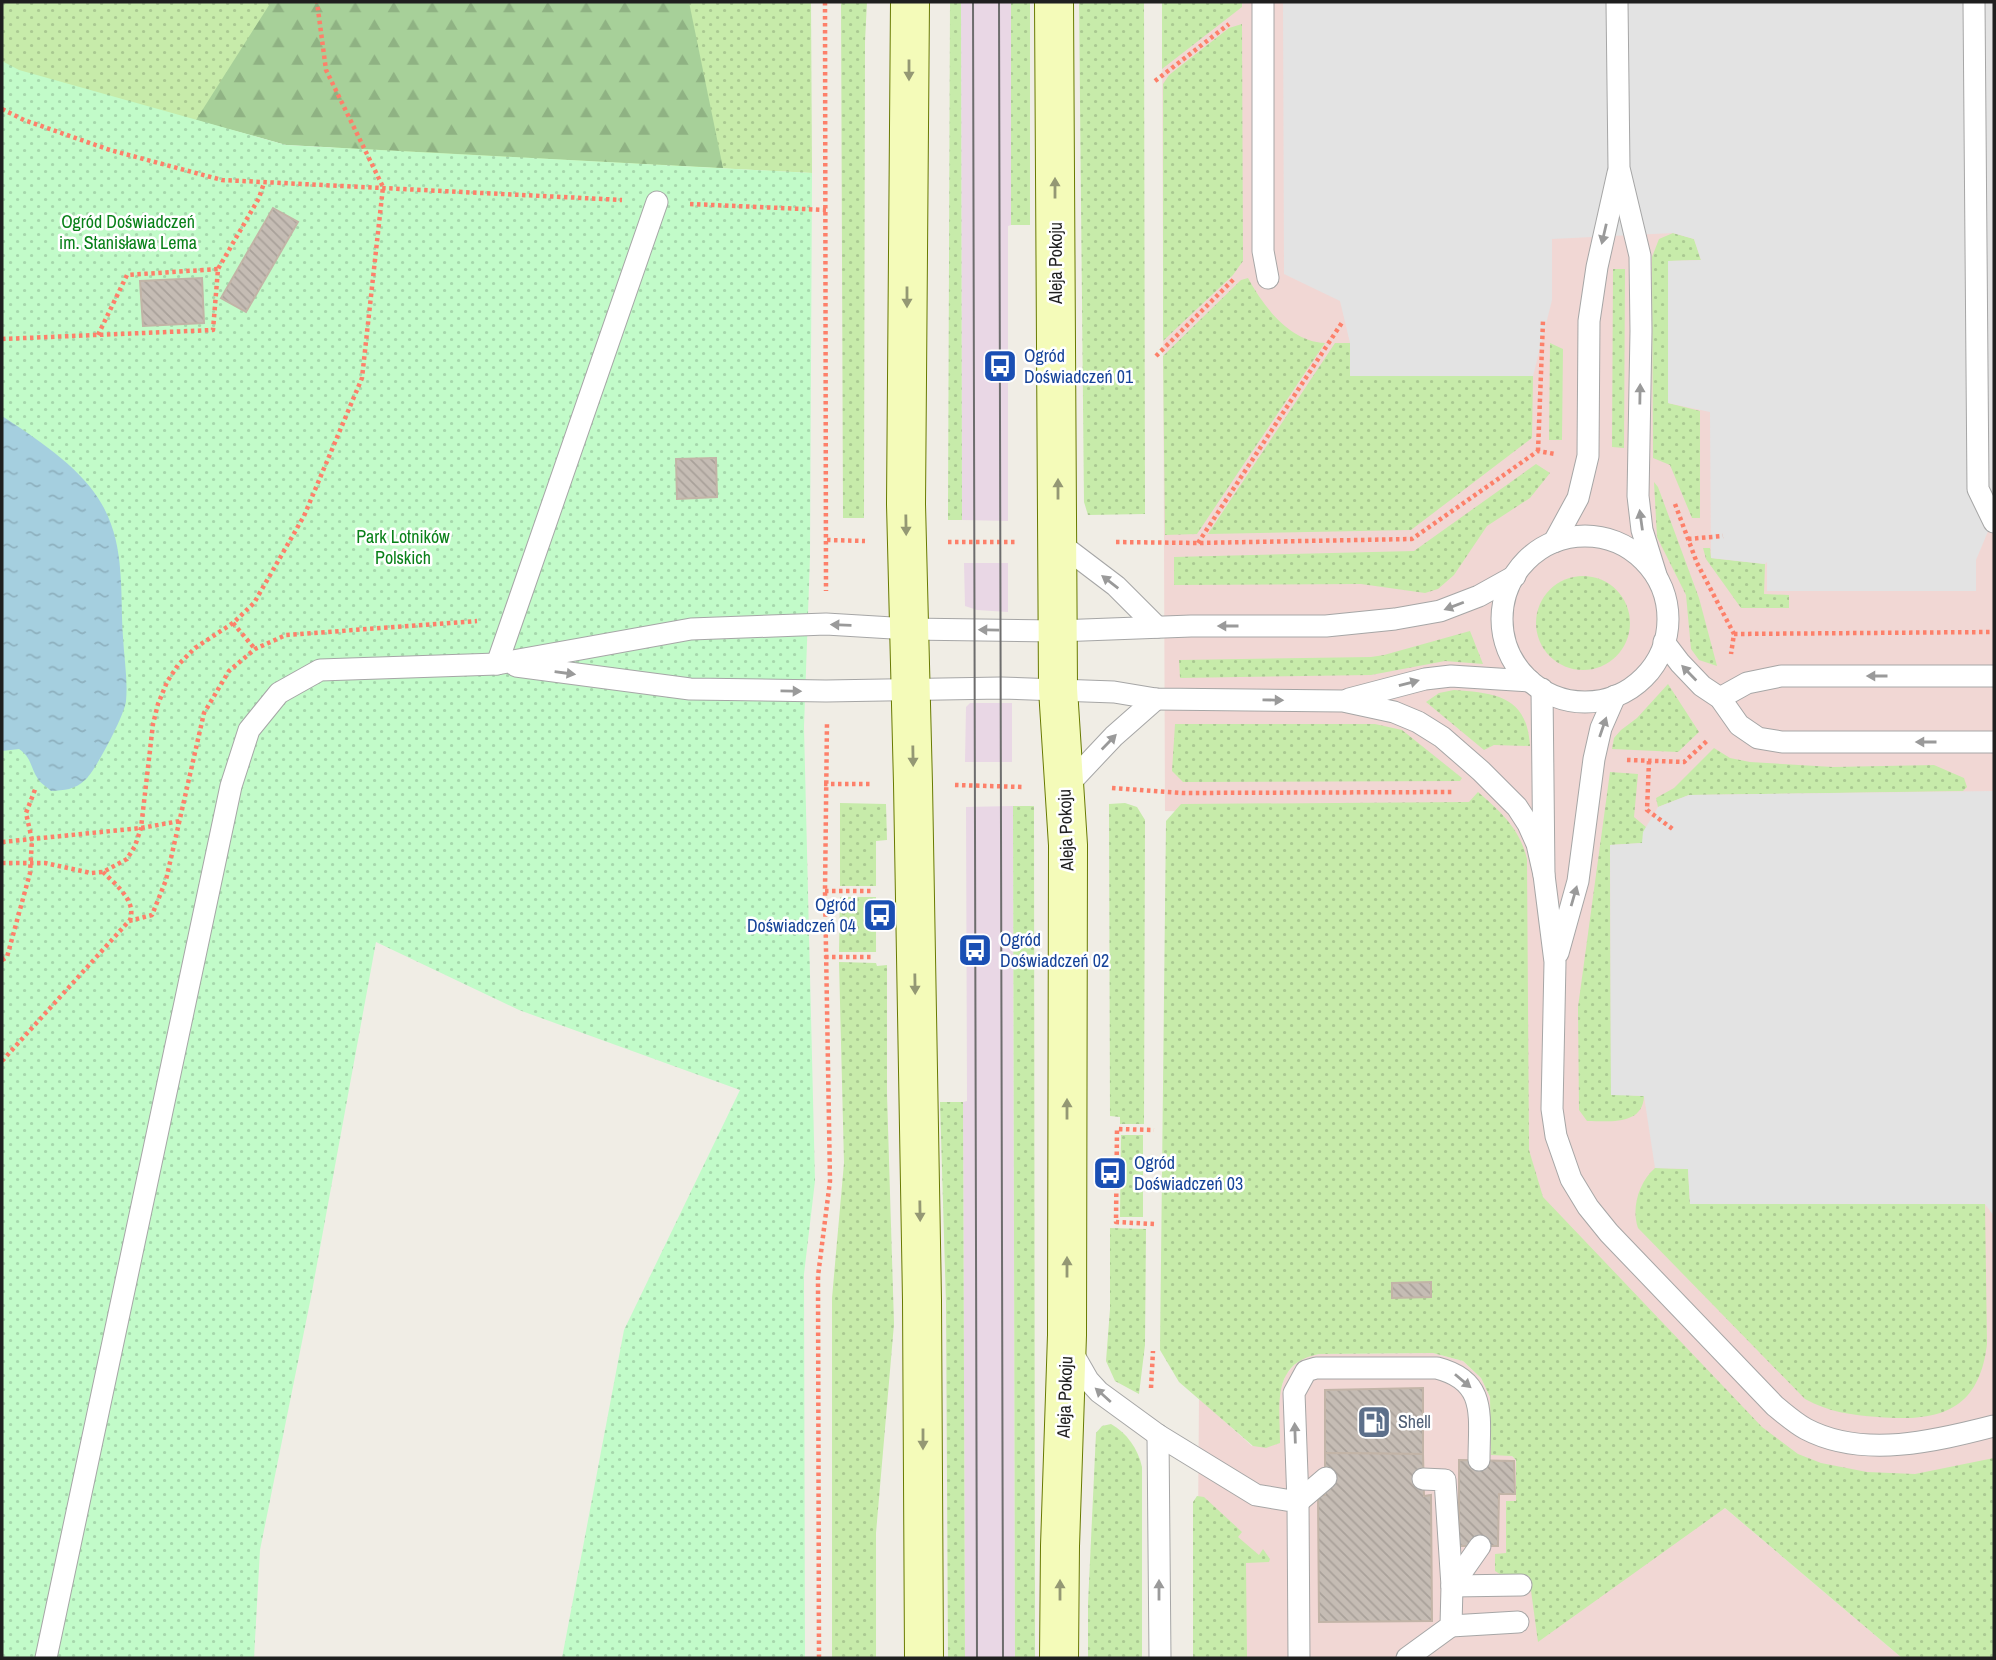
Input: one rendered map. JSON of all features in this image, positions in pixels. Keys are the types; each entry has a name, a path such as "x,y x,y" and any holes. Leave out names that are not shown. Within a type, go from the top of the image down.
{"main road":[{"path":"910,2 906,504 922,1300 924,1658"},
{"name":"Aleja Pokoju","path":"1054,2 1040,542 1058,631 1058,688 1068,845 1068,1335 1060,1546 1059,1658"}],"lane":[{"path":"1263,2 1263,251 1268,278"},
{"path":"1553,542 1578,498 1588,456 1589,321 1597,267 1619,168 1618,2"},
{"path":"1974,2 1978,489 1994,522"},
{"path":"1619,168 1640,256 1638,496 1642,530 1667,605 1668,624 1655,663 1633,687 1615,696 1578,702 1560,698 1536,685 1513,658 1503,632 1504,602 1515,576 1534,554 1553,542 1577,536 1606,538 1628,548 1656,575"},
{"path":"497,664 657,202"},
{"path":"1040,542 1116,586 1157,627"},
{"path":"46,1658 229,799 249,730 279,693 320,670 497,664 691,629 826,624 909,629 1058,631 1157,627 1326,626 1440,611 1479,596 1515,576"},
{"path":"1664,642 1679,663 1702,686 1720,698 1739,725 1758,738 1783,742 1994,742"},
{"path":"497,664 690,690 1058,688 1114,692 1156,699 1343,701 1394,712 1418,722 1442,737 1517,807 1537,844 1544,875"},
{"path":"1343,701 1425,679 1451,676 1536,685"},
{"path":"1720,698 1746,683 1781,676 1994,676"},
{"path":"1536,685 1544,875 1555,962 1552,1109 1556,1136 1571,1179 1588,1207 1609,1233 1775,1406 1808,1430 1850,1442 1894,1444 1943,1440 1994,1426"},
{"path":"1555,962 1578,881 1594,759 1601,728 1615,696"},
{"path":"1065,788 1114,736 1156,699"},
{"path":"1068,1335 1074,1357 1099,1392 1158,1435 1256,1495 1298,1502"},
{"path":"1299,1658 1294,1392 1306,1371 1316,1368 1437,1368 1456,1375 1471,1386 1477,1398 1479,1460"},
{"path":"1158,1435 1160,1658"},
{"path":"1298,1502 1326,1478"},
{"path":"1423,1479 1445,1480 1452,1586 1451,1626"},
{"path":"1452,1586 1479,1546"},
{"path":"1452,1586 1521,1586"},
{"path":"1407,1658 1451,1626 1518,1622"}],"path":[{"path":"2,863 45,863 77,871 103,873 127,859 141,828 153,724 167,682 178,665 195,648 233,623 254,603 304,516 362,377 383,187 326,70 317,2"},
{"path":"825,2 826,599"},
{"path":"1155,81 1237,18"},
{"path":"2,109 24,120 110,150 222,180 826,210"},
{"path":"2,339 213,330 218,269 264,183"},
{"path":"1156,356 1263,251"},
{"path":"98,335 127,275 218,269"},
{"path":"1197,544 1343,321"},
{"path":"1538,452 1543,321"},
{"path":"1109,542 1197,544 1412,539 1538,452 1559,455"},
{"path":"1672,494 1697,563 1734,634 1730,656"},
{"path":"1688,539 1723,536"},
{"path":"827,540 863,541"},
{"path":"949,542 1040,542"},
{"path":"285,635 482,621"},
{"path":"233,623 255,649"},
{"path":"1734,634 1992,632"},
{"path":"819,1658 818,1276 830,1181 824,784 827,730"},
{"path":"1622,760 1684,762 1708,740"},
{"path":"1649,761 1647,810 1674,830"},
{"path":"824,784 875,784"},
{"path":"951,785 1024,787"},
{"path":"2,960 7,957 30,873 32,840 26,813 36,787"},
{"path":"1109,788 1182,793 1464,792"},
{"path":"2,842 141,828 180,821"},
{"path":"2,1061 130,921 132,915 125,895 103,873"},
{"path":"130,921 152,915 166,880"},
{"path":"825,891 884,891"},
{"path":"1154,1129 1116,1129 1116,1222 1154,1224"}],"shaded area":[{"path":"961,2 1011,2 1008,521 962,520"},
{"path":"1162,2 1994,2 1994,1474 1948,1487 1760,1457 1538,1193 1520,1126 1487,818 1165,811"},
{"path":"1283,2 1994,2 1994,517 1976,560 1976,591 1767,591 1767,562 1765,564 1711,558 1710,412 1668,403 1668,261 1701,260 1694,239 1673,233 1552,239 1552,300 1533,376 1350,376 1350,343 1340,301 1284,274"},
{"path":"964,563 1008,563 1008,612 977,610 965,606"},
{"path":"970,703 1012,703 1012,762 965,762 966,707"},
{"path":"1994,791 1994,1216 1985,1204 1690,1204 1688,1169 1655,1168 1644,1096 1611,1095 1610,845 1642,843 1643,832 1658,807 1689,795"},
{"path":"1013,806 1015,1658 965,1658 963,1102 967,1101 966,807"},
{"path":"1433,1353 1463,1361 1481,1378 1490,1397 1491,1409 1516,1460 1516,1502 1506,1502 1506,1554 1503,1576 1529,1576 1725,1508 1902,1658 1197,1658 1199,1398 1252,1446 1286,1374 1301,1358 1319,1354"}],"green space":[{"path":"2,2 811,2 812,173 342,149 2,91"},
{"path":"271,2 689,2 723,168 286,145 196,120"},
{"path":"841,2 867,2 864,518 843,518"},
{"path":"950,2 961,2 962,520 948,520"},
{"path":"1011,2 1030,2 1030,225 1011,225"},
{"path":"1079,2 1144,2 1145,514 1088,515 1084,502"},
{"path":"1162,2 1242,2 1242,7 1162,69"},
{"path":"1242,24 1243,261 1233,275 1163,341 1163,84 1169,75 1229,28"},
{"name":"Park Lotników Polskich","path":"2,61 19,70 286,145 812,173 810,557 804,727 815,1181 804,1274 805,1658 562,1658 624,1330 740,1090 519,1010 376,942 311,1297 260,1550 254,1658 2,1658"},
{"path":"1673,233 1694,239 1701,260 1668,261 1668,403 1700,411 1700,518 1692,518 1670,465 1653,458 1652,257 1659,239"},
{"path":"1613,269 1625,269 1624,448 1612,447"},
{"path":"1248,278 1279,321 1300,336 1325,343 1197,534 1165,535 1163,356 1241,280"},
{"path":"1335,343 1350,343 1351,376 1533,376 1532,438 1411,530 1208,534"},
{"path":"1550,343 1563,349 1562,440 1549,440"},
{"path":"1536,464 1550,473 1530,498 1487,526 1454,575 1438,589 1425,593 1361,584 1174,585 1174,557 1414,551"},
{"path":"1654,482 1699,598 1717,666 1699,660 1691,649 1686,595 1657,537"},
{"path":"1703,548 1710,548 1711,558 1765,564 1764,594 1789,595 1789,608 1741,608 1706,559"},
{"path":"1583,576 1601,579 1616,590 1627,605 1630,623 1627,641 1616,656 1601,667 1583,670 1565,667 1550,656 1539,641 1536,623 1539,605 1550,590 1565,579"},
{"path":"1470,631 1483,664 1445,661 1371,675 1180,678 1179,660 1371,657"},
{"path":"1668,684 1699,732 1678,752 1612,749 1614,738 1637,718"},
{"path":"1454,690 1483,693 1507,700 1523,717 1530,746 1494,745 1484,750 1426,702 1439,693"},
{"path":"1175,724 1375,724 1402,730 1462,778 1460,781 1183,782 1172,771"},
{"path":"1714,748 1730,758 1750,762 1833,767 1934,765 1964,778 1967,787 1963,791 1689,795 1658,807 1656,798 1674,788"},
{"path":"1610,772 1638,774 1634,817 1646,827 1643,843 1610,845 1611,1094 1644,1096 1638,1113 1631,1117 1614,1121 1587,1121 1579,1110 1578,1007"},
{"path":"1478,792 1502,814 1514,830 1527,859 1529,1150 1543,1197 1762,1427 1798,1454 1821,1463 1867,1472 1915,1474 1994,1458 1994,1658 1902,1658 1725,1508 1538,1642 1529,1576 1503,1576 1495,1571 1495,1554 1506,1553 1506,1501 1516,1501 1516,1460 1512,1456 1491,1455 1490,1397 1481,1378 1463,1361 1433,1353 1319,1354 1304,1359 1293,1366 1282,1388 1280,1443 1266,1448 1253,1446 1179,1382 1160,1350 1166,821 1181,804 1469,802"},
{"path":"840,803 886,804 887,840 876,841 876,886 840,886"},
{"path":"1125,803 1137,807 1145,820 1144,1124 1120,1124 1120,1117 1110,1116 1109,804"},
{"path":"1013,806 1034,806 1035,1658 1015,1658"},
{"path":"840,897 876,897 876,952 839,952"},
{"path":"839,962 887,965 887,1094 894,1324 876,1533 876,1658 832,1658 832,1298 844,1163"},
{"path":"940,1102 963,1102 965,1658 948,1658 946,1303"},
{"path":"1121,1135 1143,1135 1143,1217 1120,1217"},
{"path":"1655,1168 1688,1169 1690,1204 1985,1204 1987,1344 1975,1385 1965,1398 1952,1408 1919,1417 1849,1414 1805,1399 1638,1228 1635,1212 1638,1196 1645,1180"},
{"path":"1110,1228 1146,1229 1145,1345 1139,1394 1115,1381 1106,1361 1110,1309"},
{"path":"1111,1424 1131,1442 1142,1467 1142,1658 1088,1658 1096,1433 1102,1426"},
{"path":"1197,1496 1204,1497 1242,1532 1238,1537 1259,1555 1263,1549 1270,1559 1269,1562 1246,1563 1247,1658 1193,1658 1193,1502"}],"water":[{"path":"2,416 54,452 79,474 107,514 117,548 126,701 115,730 90,775 77,786 65,790 51,791 42,784 19,749 2,751"}],"building":[{"path":"273,208 298,222 246,312 221,298"},
{"path":"202,278 204,323 143,326 140,281"},
{"path":"716,458 717,497 677,499 676,459"},
{"path":"1431,1282 1431,1297 1392,1298 1392,1283"},
{"name":"Shell","path":"1423,1388 1423,1454 1325,1453 1325,1390"},
{"path":"1325,1453 1423,1454 1424,1496 1431,1495 1432,1621 1319,1622 1318,1496 1325,1495"},
{"path":"1459,1460 1514,1461 1515,1494 1499,1494 1498,1546 1459,1546"}],"tram line":[{"path":"973,2 977,1658"},
{"path":"999,2 1003,1658"}],"place":[{"name":"Ogród Doświadczeń 01","path":"1000,366"},
{"name":"Ogród Doświadczeń 04","path":"880,915"},
{"name":"Ogród Doświadczeń 02","path":"975,950"},
{"name":"Ogród Doświadczeń 03","path":"1110,1173"},
{"name":"Shell","path":"1374,1422"}],"park label":[{"name":"Ogród Doświadczeń im. Stanisława Lema","path":"128,232"}]}
